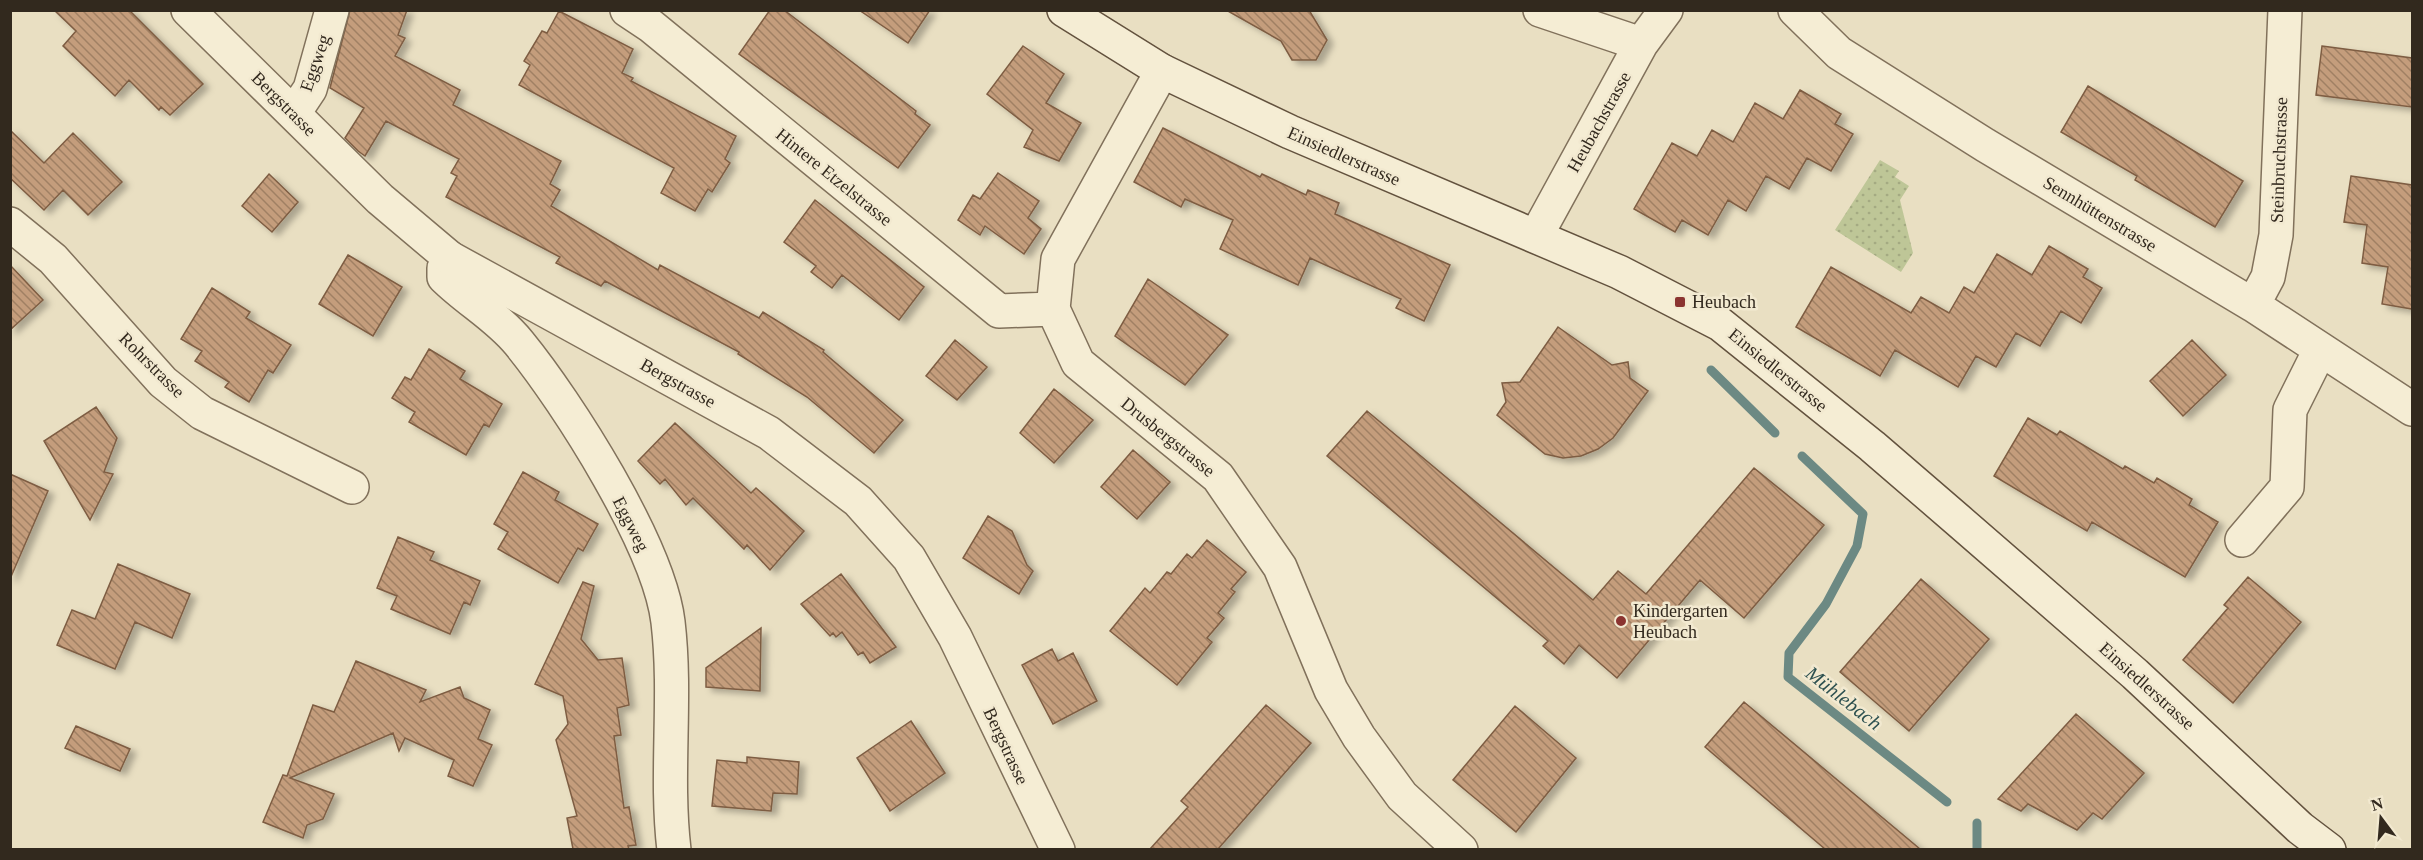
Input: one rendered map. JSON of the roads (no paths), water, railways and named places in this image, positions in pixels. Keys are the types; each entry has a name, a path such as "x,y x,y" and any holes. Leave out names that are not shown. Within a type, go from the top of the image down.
{"street":[{"name":"Bergstrasse","path":"188,10 380,199 450,258 770,433 858,501 909,558 944,619 1058,849"},
{"name":"Eggweg","path":"294,113 310,89 332,10"},
{"name":"Hintere Etzelstrasse","path":"627,10 651,26 999,311 1053,309"},
{"name":"Einsiedlerstrasse","path":"1064,10 1162,71 1290,132 1619,272 1720,324 1872,446 2118,658 2300,828 2329,849"},
{"name":"Heubachstrasse","path":"1536,236 1641,44 1666,10"},
{"name":"Sennhüttenstrasse","path":"1795,10 1839,53 1985,145 2253,305 2412,409"},
{"name":"Steinbruchstrasse","path":"2253,305 2268,277 2276,234 2285,10"},
{"path":"1540,11 1641,44"},
{"path":"1053,309 1058,259 1162,71"},
{"name":"Rohrstrasse","path":"10,224 53,259 163,382 202,413 352,487"},
{"name":"Eggweg","path":"450,258 444,268 444,277 518,342 592,452 644,547 658,583 668,620 671,662 669,810 674,849"},
{"name":"Drusbergstrasse","path":"1053,309 1078,363 1218,477 1280,567 1331,690 1359,737 1402,796 1461,849"},
{"path":"2242,540 2287,487 2290,411 2320,350"}],"waterway":[{"name":"Mühlebach","path":"1711,370 1775,433"},
{"name":"Mühlebach","path":"1802,456 1863,514 1857,546 1826,604 1789,653 1788,677 1947,802"},
{"name":"Mühlebach","path":"1977,823 1977,850"}],"place":[{"name":"Heubach","path":"1680,302"},
{"name":"Kindergarten Heubach","path":"1621,621"}]}
